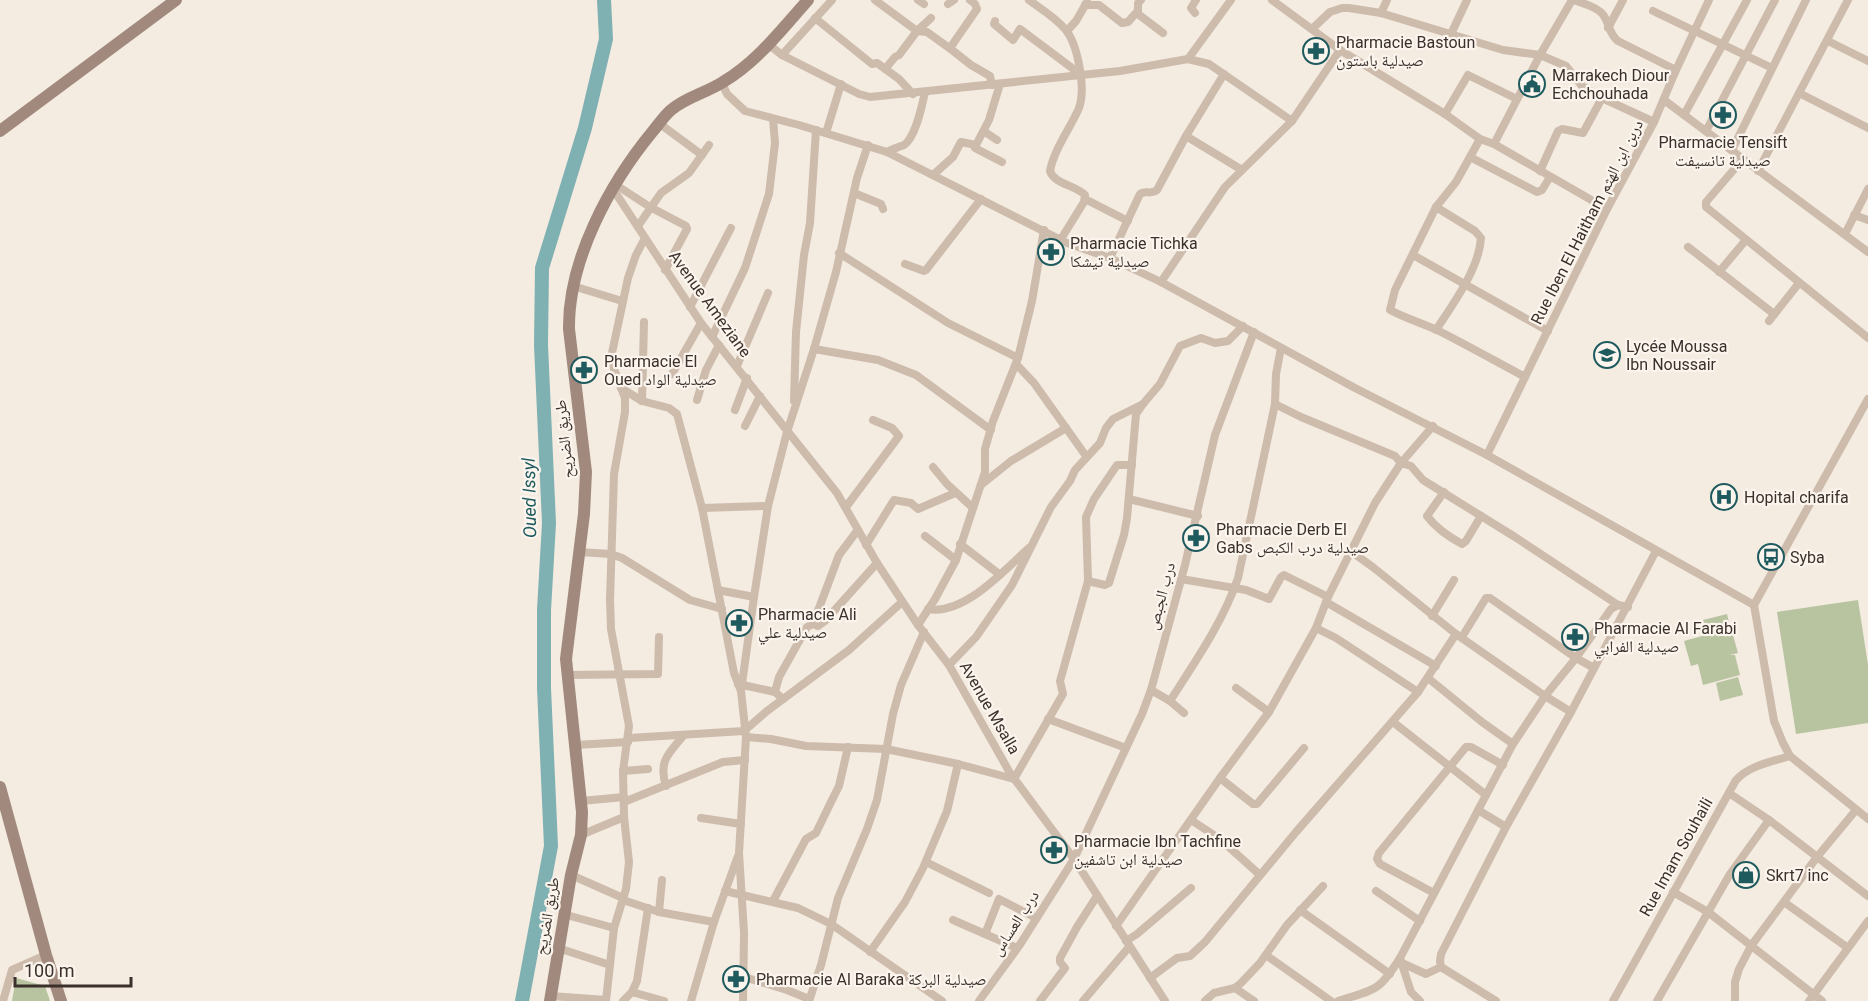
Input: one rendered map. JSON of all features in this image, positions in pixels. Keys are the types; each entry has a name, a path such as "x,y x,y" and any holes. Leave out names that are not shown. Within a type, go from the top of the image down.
{"street":[{"path":"0,131 176,0"},
{"name":"طريق الضريح","path":"551,998 563,914 581,835 581,801 566,658 586,472 569,329 569,308 573,286 591,233 614,187 638,150 670,111 679,104 722,83 740,70 768,44 808,0"},
{"path":"782,55 832,0"},
{"path":"875,0 917,31 927,32 970,65 990,76 996,85 985,132 974,146"},
{"path":"950,48 977,9 970,0"},
{"path":"1029,0 1067,31 1073,42 1081,75 1082,91 1079,107 1050,171 1054,178 1083,192 1085,199 1061,239"},
{"path":"1138,14 1138,3 1141,0"},
{"path":"1196,0 1191,8 1196,13"},
{"path":"1188,58 1231,0"},
{"path":"1272,0 1340,50 1445,114 1480,139 1494,144 1607,209"},
{"path":"1381,13 1387,0"},
{"path":"1451,34 1467,0"},
{"path":"1494,144 1540,55 1573,0 1593,8 1604,16 1612,36 1618,41 1676,70"},
{"path":"1608,28 1623,0"},
{"name":"Rue Iben El Haitham دربن ابن الهثم","path":"1487,455 1607,209 1654,122 1708,0"},
{"path":"1684,115 1747,0"},
{"path":"1706,131 1775,0"},
{"path":"1731,150 1806,0"},
{"path":"1758,171 1848,0"},
{"path":"1067,31 1076,21 1086,3 1099,5 1122,23 1128,22 1136,13 1138,14"},
{"path":"1312,28 1326,14 1342,8 1381,13 1503,50 1540,55 1566,66 1582,86 1602,98 1654,122"},
{"path":"1653,11 1772,68"},
{"path":"1138,14 1163,33"},
{"path":"815,18 852,50 872,64 877,63 913,93"},
{"path":"885,69 931,18"},
{"path":"995,21 994,24 1012,40 1020,29 1081,75"},
{"path":"1828,41 1868,61"},
{"path":"768,44 782,55 870,97 1120,71 1188,58 1209,64 1292,121"},
{"path":"1161,282 1225,187 1292,121 1340,50"},
{"path":"1110,258 1140,194 1157,190 1186,136 1224,75"},
{"path":"1445,114 1468,75 1517,99"},
{"path":"722,83 727,94 741,109 886,152 1061,239 1110,258 1161,282 1281,348 1487,455 1754,605"},
{"path":"826,133 841,84"},
{"path":"886,152 904,145 908,140 916,126 925,92"},
{"path":"1799,93 1868,128"},
{"path":"1540,171 1560,129 1583,133 1602,98"},
{"path":"1664,100 1868,252"},
{"path":"712,337 745,268 769,194 775,143 773,119"},
{"path":"660,124 702,155"},
{"path":"794,408 796,332 804,255 812,208 816,130"},
{"path":"985,132 997,140"},
{"path":"1186,136 1242,170"},
{"path":"1480,139 1456,182 1436,207 1395,290 1389,310 1401,313 1418,324 1436,330 1525,377"},
{"path":"933,175 953,157 961,142 974,146 1002,162"},
{"path":"638,226 665,188 679,182 690,173 709,145"},
{"path":"743,1001 743,894 739,853 745,734 740,687 768,506 794,408 814,349 857,178 868,145"},
{"path":"1470,157 1537,192 1542,190 1550,177"},
{"path":"1743,159 1705,206 1745,241 1868,338"},
{"path":"614,187 686,226 687,229 665,270"},
{"name":"Avenue Ameziane","path":"614,187 701,323 747,378 787,432"},
{"path":"1845,234 1868,189"},
{"path":"854,193 881,204 883,209"},
{"path":"905,264 926,270 981,199"},
{"path":"1085,199 1128,221"},
{"path":"1436,207 1475,231 1481,238 1481,245 1465,284 1436,330"},
{"path":"1854,215 1868,220"},
{"path":"690,307 731,228"},
{"path":"744,977 787,990 809,1000 821,965 838,898 873,815 901,685 928,609 956,560 985,472 985,449 993,421 1017,361 1032,301 1044,230"},
{"path":"551,998 606,1000 614,928 623,899 629,862 624,817 623,771 629,726 611,629 614,474 625,412 625,399 614,369 612,353 622,301 636,255 645,238"},
{"path":"1719,272 1745,241"},
{"path":"1688,247 1772,318 1799,283"},
{"path":"839,253 948,323 1017,361 1086,456"},
{"path":"1413,255 1548,331"},
{"path":"573,286 622,301"},
{"path":"737,366 768,293"},
{"path":"642,401 644,322"},
{"path":"672,374 701,323"},
{"path":"1088,581 1105,585 1109,583 1124,536 1136,414 1160,384 1180,346 1201,338 1215,343 1228,341 1243,326"},
{"name":"درب الجبص","path":"1074,859 1151,690 1198,516 1205,472 1215,435 1254,332"},
{"path":"697,400 706,370 719,345"},
{"path":"1170,701 1201,654 1234,589 1257,495 1275,404 1276,374 1281,348"},
{"path":"814,349 878,360 916,375 991,430"},
{"path":"735,410 747,378"},
{"path":"621,388 642,401 669,408 677,414 702,508 734,673 740,687"},
{"path":"745,426 760,396"},
{"path":"1868,399 1754,605 1774,721 1782,743 1790,756 1868,819"},
{"path":"949,665 988,622 1012,585 1051,507 1086,456 1100,443 1106,428 1113,419 1143,404"},
{"path":"1275,404 1395,456 1401,462 1411,466 1424,480 1618,605 1628,607"},
{"path":"846,507 899,436 892,428 873,420"},
{"path":"1116,926 1269,712 1316,628 1327,599 1375,503 1401,462 1433,426"},
{"path":"980,485 1011,461 1066,428"},
{"name":"Avenue Msalla","path":"787,432 824,476 846,507 857,531 902,602 949,665 1014,779 1074,859 1165,1001"},
{"path":"575,745 684,735 745,734 806,746 886,748 1014,779 1063,694 1060,681 1088,581 1086,528 1088,510 1117,465 1132,465"},
{"path":"933,467 955,493 973,508"},
{"path":"1444,492 1427,516 1444,533 1462,544 1481,516"},
{"path":"866,545 894,500 911,503 918,509 955,493"},
{"path":"1129,499 1198,516"},
{"path":"702,508 768,506"},
{"path":"775,692 779,677 809,625 813,624 839,555 857,531"},
{"path":"925,536 956,560"},
{"path":"960,544 999,574"},
{"path":"928,609 942,610 965,602 1032,545"},
{"path":"1490,1000 1441,967 1440,961 1446,944 1506,827 1571,712 1656,551"},
{"path":"579,552 611,554 622,558 690,600 722,609"},
{"path":"1352,552 1459,636 1571,712"},
{"path":"813,624 818,626 825,621 877,563"},
{"path":"1181,579 1246,590 1269,599 1284,575 1436,666"},
{"path":"1432,616 1454,580"},
{"path":"718,591 754,597"},
{"path":"1150,978 1177,958 1190,956 1200,949 1260,875 1418,692 1486,598 1490,598 1594,668"},
{"path":"745,734 783,699 840,657 902,602"},
{"path":"1338,1001 1374,990 1401,961 1434,893 1513,744 1545,696 1611,609 1618,605"},
{"path":"1316,628 1336,638 1418,692"},
{"path":"567,675 658,674 659,637"},
{"path":"1428,678 1513,744"},
{"path":"740,687 775,692 783,699"},
{"path":"1236,688 1269,712"},
{"path":"1151,690 1170,701 1184,713"},
{"path":"1048,718 1126,748"},
{"path":"1393,722 1486,795"},
{"path":"666,786 663,763 684,735"},
{"path":"773,901 806,839 816,833 841,779 848,747"},
{"path":"1434,893 1380,864 1377,859 1379,853 1468,747 1503,765"},
{"path":"1220,778 1253,804 1257,804 1304,748"},
{"name":"Rue Imam Souhaili","path":"1613,1001 1736,780 1744,771 1790,756"},
{"path":"581,801 624,800 666,786 723,762 745,760"},
{"path":"870,952 905,902 926,862 947,811 958,764"},
{"path":"623,771 648,769"},
{"path":"0,787 60,1001"},
{"path":"1729,793 1769,820 1868,896"},
{"path":"1478,810 1506,827"},
{"path":"1735,1001 1735,982 1751,946 1817,857 1856,810"},
{"path":"581,835 624,817"},
{"path":"701,818 741,824"},
{"path":"1191,819 1220,839 1260,875"},
{"path":"1657,1001 1708,912 1751,843 1769,820"},
{"path":"691,1001 714,922 739,853"},
{"name":"درب العساس","path":"979,1001 1017,948 1074,859"},
{"path":"926,862 989,893"},
{"path":"571,875 623,899 659,912 714,922"},
{"path":"659,912 662,880"},
{"path":"1205,1001 1214,993 1235,988 1266,955 1282,931 1323,886"},
{"path":"1083,1001 1127,944 1191,888"},
{"path":"725,891 798,908 831,924 929,997 942,1001"},
{"path":"1376,891 1420,921"},
{"path":"1673,892 1708,912 1811,998 1822,1001"},
{"path":"1040,1001 1065,968 1060,958 1097,897"},
{"path":"985,934 999,899 1036,918"},
{"path":"1784,902 1848,948"},
{"path":"623,1001 632,992 639,968 641,942 648,908"},
{"path":"1300,910 1390,974"},
{"path":"563,914 614,928"},
{"path":"953,920 1017,948"},
{"path":"1811,998 1868,921"},
{"path":"558,948 610,965"},
{"path":"3,1001 4,980 15,967 46,955"},
{"path":"1266,955 1331,1001"},
{"path":"1401,961 1426,974 1441,967"},
{"path":"1401,961 1411,992 1420,1001"},
{"path":"1235,988 1254,1001"},
{"path":"632,992 664,1001"},
{"path":"1406,1001 1411,992"}],"green space":[{"path":"1858,600 1868,665 1868,723 1796,734 1777,612"},
{"path":"1727,614 1730,627 1707,633 1703,620"},
{"path":"1731,628 1738,653 1729,655 1735,655 1740,675 1703,685 1698,664 1691,666 1684,641"},
{"path":"1738,677 1743,695 1720,701 1716,683"},
{"path":"16,978 45,986 50,1001 12,1001"}],"waterway":[{"name":"Oued Issyl","path":"522,1001 551,846 544,688 544,610 549,523 541,345 542,268 585,128 606,39 604,0"}],"place":[{"name":"Pharmacie Bastoun صيدلية باستون","path":"1316,51"},
{"name":"Marrakech Diour Echchouhada","path":"1532,84"},
{"name":"Pharmacie Tensift صيدلية تانسيفت","path":"1723,115"},
{"name":"Pharmacie Tichka صيدلية تيشكا","path":"1051,252"},
{"name":"Lycée Moussa Ibn Noussair","path":"1607,355"},
{"name":"Pharmacie El Oued صيدلية الواد","path":"584,370"},
{"name":"Hopital charifa","path":"1724,497"},
{"name":"Pharmacie Derb El Gabs صيدلية درب الكبص","path":"1196,538"},
{"name":"Syba","path":"1771,557"},
{"name":"Pharmacie Ali صيدلية علي","path":"739,623"},
{"name":"Pharmacie Al Farabi صيدلية الفرابي","path":"1575,637"},
{"name":"Pharmacie Ibn Tachfine صيدلية ابن تاشفين","path":"1054,850"},
{"name":"Skrt7 inc","path":"1746,875"},
{"name":"Pharmacie Al Baraka صيدلية البركة","path":"736,979"}]}
